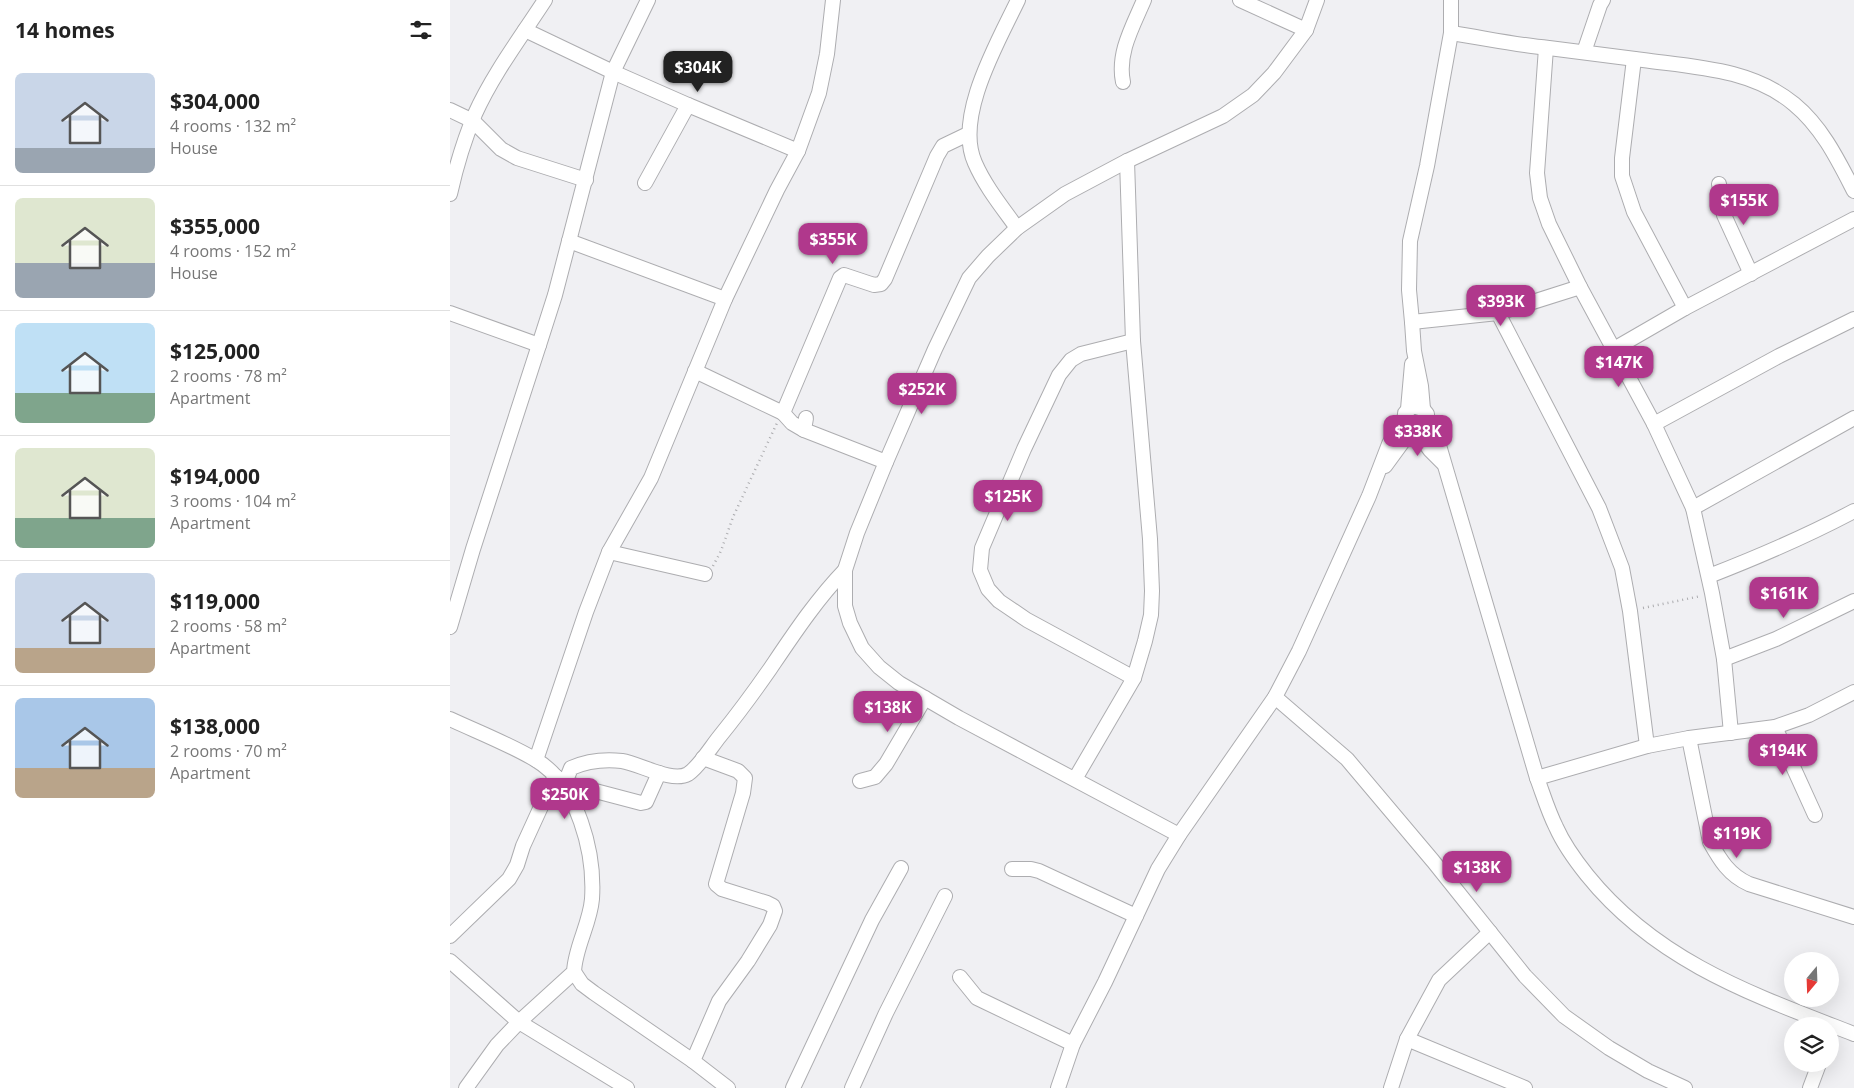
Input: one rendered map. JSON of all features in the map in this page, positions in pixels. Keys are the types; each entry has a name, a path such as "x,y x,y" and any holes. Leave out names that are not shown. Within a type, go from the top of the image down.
{"street":[{"path":"450,194 465,141 473,121 494,79 545,0"},
{"path":"450,627 473,549 555,295 613,72 648,0"},
{"path":"536,760 586,612 609,552 651,478 725,299 777,190 798,151 820,93 827,54 833,0"},
{"path":"1017,228 987,185 974,162 968,134 975,97 1018,0"},
{"path":"1123,82 1120,69 1124,50 1144,0"},
{"path":"1240,0 1306,30"},
{"path":"1179,835 899,683 879,667 862,648 850,623 845,606 845,570 857,533 886,462 934,349 969,278 988,256 1017,228 1065,194 1127,161 1223,116 1253,94 1274,73 1306,30 1317,0"},
{"path":"1445,465 1430,450 1410,421 1414,351 1409,290 1410,242 1427,166 1451,33 1451,0"},
{"path":"1584,52 1603,0"},
{"path":"525,30 613,72 798,151"},
{"path":"1451,33 1546,48 1713,69 1749,79 1775,91 1794,104 1815,126 1832,149 1854,191"},
{"path":"1546,48 1537,173 1540,198 1549,224 1580,287 1654,424 1693,508 1709,576 1724,659 1731,733"},
{"path":"1634,59 1622,158 1622,176 1634,212 1686,308"},
{"path":"646,183 688,104"},
{"path":"450,110 473,121 501,149 517,158 586,180"},
{"path":"783,413 840,278 844,275 874,285 880,284 885,279 937,156 944,146 968,134"},
{"path":"1075,779 1134,678 1151,615 1150,539 1133,341 1127,161"},
{"path":"1718,184 1724,215 1751,274"},
{"path":"1614,349 1686,308 1854,219"},
{"path":"569,241 725,299"},
{"path":"1412,322 1498,313 1580,287"},
{"path":"450,313 539,345"},
{"path":"1498,313 1600,508 1622,568 1630,611 1647,746"},
{"path":"1654,424 1779,356 1854,319"},
{"path":"1133,341 1081,354 1071,360 1059,374 1024,449 982,548 980,570 988,589 999,601 1027,620 1134,678"},
{"path":"1414,351 1425,415 1438,442 1537,778 1547,808 1570,853 1598,888 1642,929 1670,951 1724,981 1801,1017"},
{"path":"695,371 783,413 792,423 805,424 886,462"},
{"path":"1058,1088 1073,1044 1158,869 1274,696 1299,651 1369,496 1375,478 1396,453 1410,421 1413,406 1425,415"},
{"path":"1410,421 1420,428 1425,415"},
{"path":"1693,508 1854,418"},
{"path":"1709,576 1762,556 1854,511"},
{"path":"609,552 705,574"},
{"path":"450,936 508,879 517,865 523,846 560,779 571,768 584,762 602,760 623,761 659,773 680,776 688,774 736,716 826,589 845,570"},
{"path":"1724,659 1776,639 1854,601"},
{"path":"1537,778 1647,746 1689,738 1776,727 1808,715 1851,694 1854,708"},
{"path":"1274,696 1347,759 1433,861 1525,976 1564,1016 1609,1048 1648,1071 1685,1088"},
{"path":"860,781 875,777 886,764 925,698"},
{"path":"450,719 536,760 560,779 641,803 646,802 659,773"},
{"path":"1776,727 1815,815"},
{"path":"1689,738 1710,842 1729,872 1748,884 1854,917"},
{"path":"693,1061 717,1005 748,961 770,925 776,910 767,903 722,889 716,884 743,793 745,778 738,771 703,758"},
{"path":"560,779 579,816 590,867 592,899 574,960 574,972 582,984 693,1061 728,1088"},
{"path":"794,1088 872,920 901,868"},
{"path":"1012,869 1039,871 1136,916"},
{"path":"852,1088 886,1013 945,896"},
{"path":"1391,1088 1407,1039 1439,980 1490,932"},
{"path":"450,960 519,1022 627,1088"},
{"path":"466,1088 497,1045 519,1022 574,972"},
{"path":"960,978 977,998 1073,1044"},
{"path":"1839,1033 1854,1034"},
{"path":"1407,1039 1525,1088"},
{"path":"1810,1088 1816,1072"}],"path":[{"path":"705,574 716,562 733,517 773,428 783,413"},
{"path":"1630,611 1712,593"}]}
